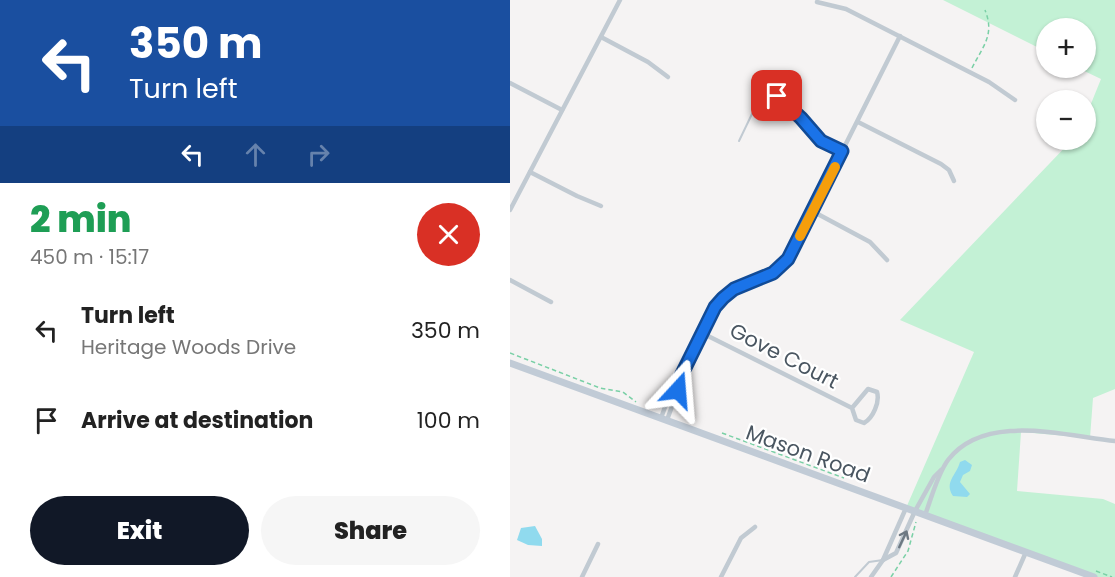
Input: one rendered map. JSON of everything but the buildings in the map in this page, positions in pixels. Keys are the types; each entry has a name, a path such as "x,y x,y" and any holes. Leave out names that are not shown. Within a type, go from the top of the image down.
{"main road":[{"name":"Mason Road","path":"510,363 1094,577"}],"street":[{"path":"510,210 620,0"},
{"path":"817,2 846,9 970,72 1015,100"},
{"path":"664,419 678,390 677,384 715,307 734,289 773,273 788,259 814,212 900,36"},
{"path":"601,38 648,62 668,77"},
{"path":"510,82 562,110"},
{"path":"762,93 777,96 821,141 842,151"},
{"path":"858,122 941,164 949,170 954,181"},
{"path":"530,172 601,206"},
{"path":"814,212 870,242 887,260"},
{"path":"510,280 551,302"},
{"name":"Gove Court","path":"702,333 852,408 856,420 864,423 868,420 879,399 877,392 868,389 852,408"},
{"path":"883,560 896,553 934,477 961,448 997,433 1027,432 1115,441"},
{"path":"925,515 943,468"},
{"path":"871,577 883,560 906,508"},
{"path":"721,577 741,538 755,527"},
{"path":"582,577 598,544"},
{"path":"1015,577 1026,552"}],"lane":[{"path":"740,141 762,93"},
{"path":"855,577 869,562 883,560"}],"path":[{"path":"970,72 989,35 990,25 985,10"},
{"path":"510,353 600,388 623,392 637,402"},
{"path":"715,431 852,482"},
{"path":"891,577 908,551 916,522"}],"green space":[{"path":"943,0 1115,0 1115,389 1093,398 1090,438 1021,432 1017,491 1103,499 1115,504 1115,577 1094,577 906,508 974,352 900,320 1062,150 1096,150 1096,91 1101,79 1096,77 1096,18 1036,18 1036,46"}],"water":[{"path":"965,460 972,465 970,471 963,475 960,482 970,494 967,497 953,496 950,483 960,462"},
{"path":"535,526 542,539 542,546 528,545 517,540 521,528"}],"slow traffic":[{"path":"800,236 835,167"}],"route":[{"path":"678,390 677,384 715,307 734,289 763,279 788,259 814,212 842,151 821,141 777,96"}]}
